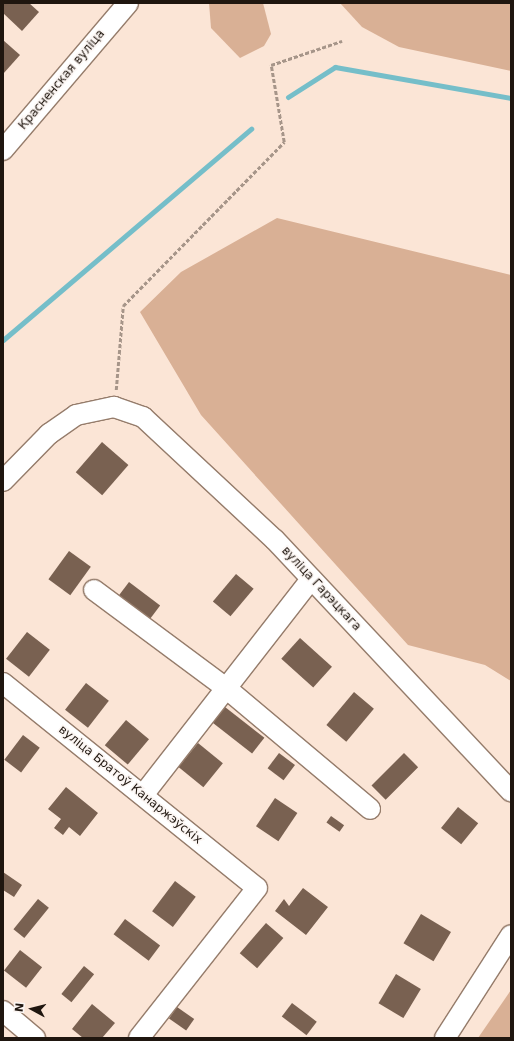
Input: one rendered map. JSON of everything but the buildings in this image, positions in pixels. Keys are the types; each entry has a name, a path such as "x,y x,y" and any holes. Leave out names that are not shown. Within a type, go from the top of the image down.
{"street":[{"name":"Красненская вуліца","path":"3,150 120,6"},
{"path":"3,481 49,434 76,415 114,407"},
{"name":"вуліца Гарэцкага","path":"114,407 143,417 275,540 511,791"},
{"path":"143,795 311,579"},
{"path":"94,590 226,688 370,809"},
{"name":"вуліца Братоў Канаржэўскіх","path":"3,682 257,888 139,1038"},
{"path":"446,1038 511,935"},
{"path":"3,1011 35,1038"}],"path":[{"path":"114,407 123,306 284,142 271,66 342,41"}],"shaded area":[{"path":"209,3 263,3 271,34 264,46 240,58 211,28"},
{"path":"340,3 511,3 511,71 399,47 362,27"},
{"path":"277,218 511,275 511,681 485,665 408,645 201,415 140,312 181,272"},
{"path":"511,990 511,1038 478,1038"}],"waterway":[{"path":"288,97 335,67 511,98"},
{"path":"3,340 251,129"}]}
